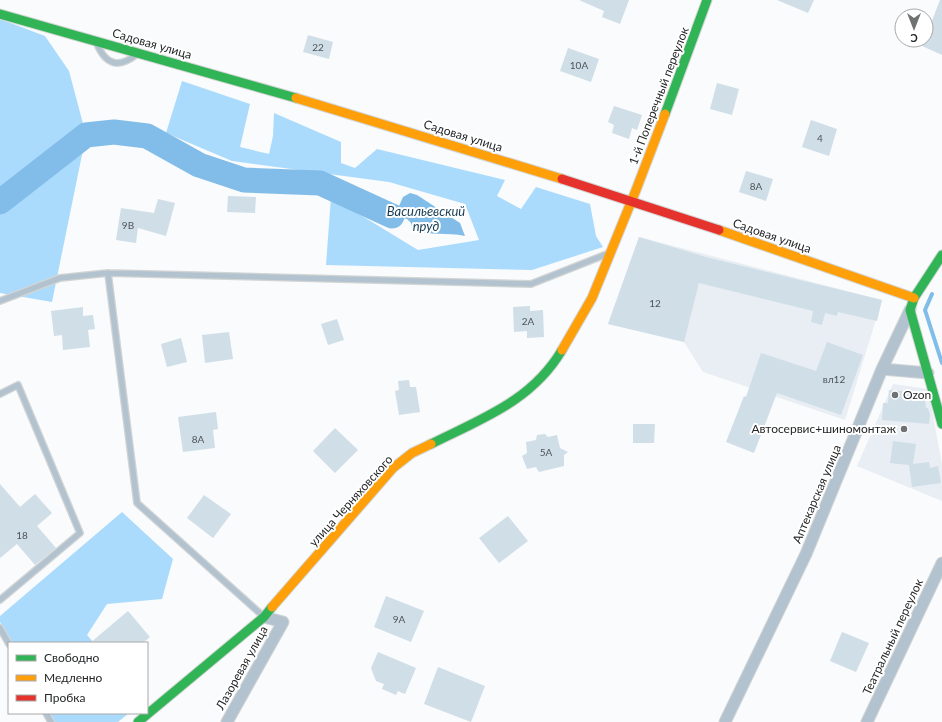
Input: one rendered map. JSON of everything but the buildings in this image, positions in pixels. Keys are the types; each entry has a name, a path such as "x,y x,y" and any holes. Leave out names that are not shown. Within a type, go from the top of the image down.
{"street":[{"name":"1-й Поперечный переулок","path":"631,200 708,0"},
{"name":"Садовая улица","path":"0,14 139,53 631,200 914,298"},
{"name":"улица Черняховского","path":"148,714 264,617 393,468 412,454 505,407 532,388 553,365 592,298 631,200"},
{"name":"Аптекарская улица","path":"726,722 806,554 882,369 910,310 914,298 942,255"},
{"path":"910,310 942,424"},
{"path":"882,369 928,373"},
{"name":"Театральный переулок","path":"867,722 942,563"},
{"name":"Лазоревая улица","path":"227,722 283,622 264,617"},
{"name":"улица Черняховского","path":"138,722 148,714"}],"lane":[{"path":"96,41 105,59 114,63 123,63 139,53"},
{"path":"0,301 60,278 108,273 531,284 611,253"},
{"path":"108,273 137,503 264,617"},
{"path":"0,394 18,385 80,533 0,600"},
{"path":"0,628 8,642"}],"shaded area":[{"path":"0,19 45,36 69,71 86,135 52,302 0,293"},
{"path":"182,81 250,104 240,147 269,154 273,136 274,113 341,142 341,163 355,168 377,149 505,180 497,196 521,209 536,187 590,204 596,236 603,247 532,270 326,265 331,197 418,250 479,240 465,204 389,182 232,161 166,133"},
{"path":"639,237 882,300 845,420 703,372 684,342 608,324"},
{"path":"893,384 928,389 942,464 942,501 857,466"},
{"path":"122,512 173,559 162,599 107,604 87,635 93,642 11,642 0,622 0,616"},
{"path":"51,714 128,714 118,722 55,722"}],"water":[{"name":"Васильевский пруд","path":"410,193 417,195 460,223 465,236 419,232 413,230 411,223 407,219 392,215 389,210 389,205 399,206 403,197"}],"waterway":[{"path":"0,202 86,135 114,132 147,136 199,165 244,180 320,183 392,216"},
{"path":"932,294 925,310 942,363"}],"traffic: fast":[{"path":"665,114 707,0"},
{"path":"0,14 296,98"},
{"path":"942,255 914,298 910,310 942,424"},
{"path":"431,444 487,417 521,396 550,368 562,350"},
{"path":"148,714 264,617 272,607"},
{"path":"138,722 148,714"}],"traffic: slow":[{"path":"296,98 562,179"},
{"path":"562,350 592,298 665,114"},
{"path":"719,230 914,298"},
{"path":"272,607 393,468 412,453 431,444"}],"traffic: jam":[{"path":"562,179 719,230"}],"place":[{"name":"Ozon","path":"895,395"},
{"name":"Автосервис+шиномонтаж","path":"904,429"}]}
